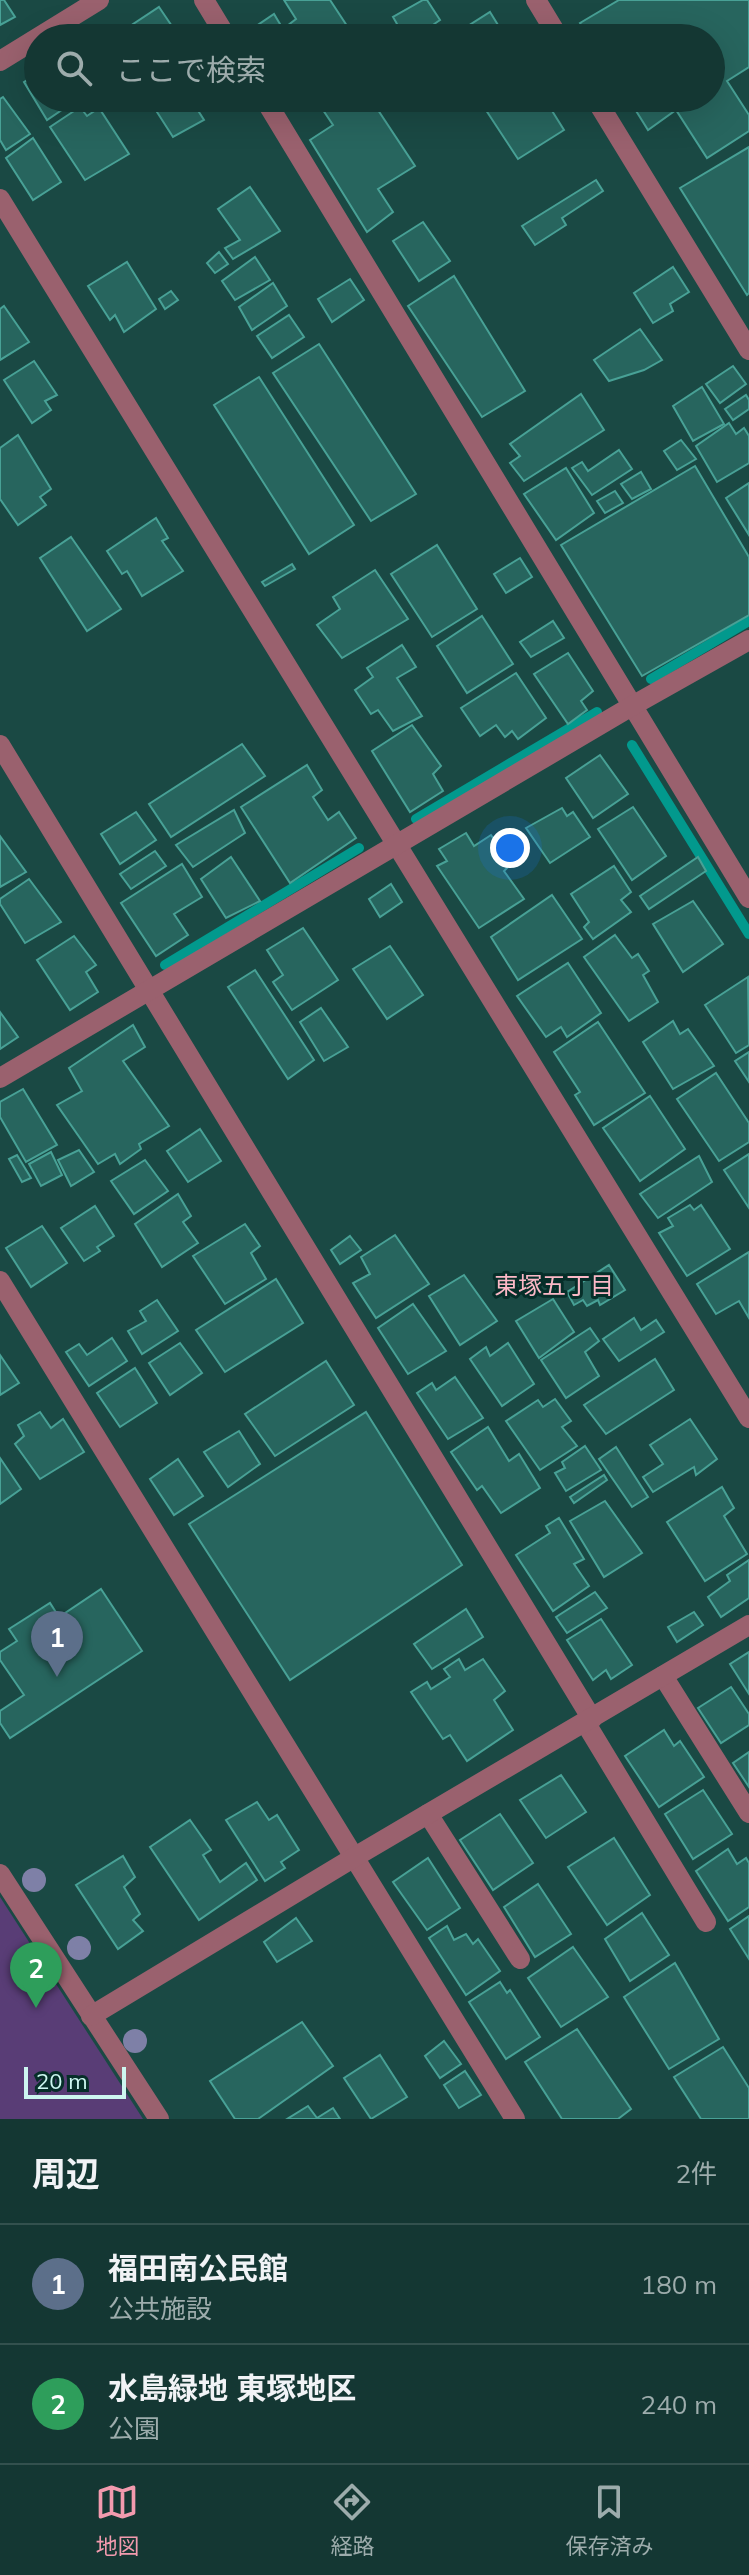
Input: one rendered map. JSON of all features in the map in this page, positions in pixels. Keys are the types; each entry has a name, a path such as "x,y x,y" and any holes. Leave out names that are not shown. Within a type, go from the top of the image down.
{"street":[{"path":"60,24 99,0"},
{"path":"204,0 219,24"},
{"path":"536,0 551,24"},
{"path":"0,61 24,46"},
{"path":"272,112 749,898"},
{"path":"604,112 749,350"},
{"path":"0,199 749,1418"},
{"path":"0,1078 749,640"},
{"path":"0,745 150,989 706,1922"},
{"path":"0,1281 515,2119"},
{"path":"91,2016 749,1625"},
{"path":"663,1676 749,1813"},
{"path":"428,1814 520,1959"},
{"path":"0,1874 159,2119"}],"shaded area":[{"path":"0,1897 143,2119 0,2119"}],"building":[{"path":"0,0 4,0 15,17 0,25"},
{"path":"284,0 330,0 346,24 290,24 296,19"},
{"path":"427,0 440,20 434,24 397,24 393,17"},
{"path":"619,0 749,0 749,67 727,81 749,115 749,131 707,158 677,112 725,112 725,24 580,23"},
{"path":"159,7 171,24 133,24"},
{"path":"490,12 497,24 471,24"},
{"path":"274,14 280,24 259,24"},
{"path":"3,97 30,134 6,150 0,140 0,99"},
{"path":"42,112 59,112 47,120"},
{"path":"72,112 84,112 87,116 102,112 129,154 85,180 50,127"},
{"path":"157,112 199,112 204,120 173,137"},
{"path":"324,112 379,112 415,166 378,189 393,212 367,232 310,140 333,125"},
{"path":"487,112 553,112 564,130 518,159"},
{"path":"637,112 673,112 648,130"},
{"path":"33,138 61,182 33,200 6,158"},
{"path":"749,147 749,293 747,295 680,188"},
{"path":"596,180 603,191 562,218 566,225 535,245 522,226"},
{"path":"250,187 280,231 233,259 225,248 240,240 218,209"},
{"path":"423,222 450,261 419,281 393,241"},
{"path":"219,252 228,264 215,273 207,263"},
{"path":"255,257 270,280 235,300 222,281"},
{"path":"127,262 156,309 124,332 115,315 110,320 88,286"},
{"path":"673,267 689,292 670,304 673,311 653,323 634,293"},
{"path":"454,276 525,391 482,417 408,306"},
{"path":"350,279 364,300 332,322 318,299"},
{"path":"273,283 287,306 252,330 239,307"},
{"path":"171,291 178,300 165,309 159,299"},
{"path":"4,306 29,342 0,360 0,309"},
{"path":"289,315 304,337 272,358 257,336"},
{"path":"640,329 662,360 644,370 609,381 594,360"},
{"path":"319,344 416,494 371,521 273,373"},
{"path":"34,361 57,395 45,401 51,410 32,423 4,380"},
{"path":"733,366 746,384 720,403 706,384"},
{"path":"259,377 354,525 309,554 214,405"},
{"path":"702,387 724,424 693,441 673,406"},
{"path":"581,394 604,430 524,481 510,463 520,456 510,444"},
{"path":"746,395 749,409 733,420 725,409"},
{"path":"729,423 736,434 744,428 749,436 749,463 717,482 696,446"},
{"path":"18,435 51,489 40,497 46,505 18,525 0,499 0,448"},
{"path":"681,440 696,459 677,470 664,451"},
{"path":"619,450 632,469 592,495 572,468 582,462 588,471"},
{"path":"695,466 749,557 749,615 642,676 561,545"},
{"path":"566,468 594,513 556,540 524,494"},
{"path":"641,472 651,489 632,499 621,484"},
{"path":"749,483 749,535 726,498"},
{"path":"615,491 623,503 605,513 597,501"},
{"path":"156,518 168,538 162,541 183,571 142,596 127,571 122,574 107,551"},
{"path":"71,537 121,609 87,631 40,558"},
{"path":"437,545 477,609 432,637 391,574"},
{"path":"520,558 532,577 506,593 494,574"},
{"path":"292,564 295,569 265,586 262,582"},
{"path":"375,570 408,619 342,658 317,625 340,609 333,597"},
{"path":"482,616 513,664 467,693 437,646"},
{"path":"553,621 564,638 531,657 520,642"},
{"path":"402,645 416,667 397,678 422,716 393,731 378,710 371,714 355,690 373,677 367,668"},
{"path":"568,653 593,691 581,701 587,710 568,724 534,674"},
{"path":"516,673 546,718 518,739 512,731 505,737 496,725 480,736 461,708"},
{"path":"412,725 441,766 433,774 443,791 410,812 372,751"},
{"path":"242,744 265,776 171,837 149,804"},
{"path":"600,755 628,794 593,818 566,778"},
{"path":"307,765 322,790 313,797 328,820 339,812 356,838 290,883 241,807"},
{"path":"633,807 666,856 632,880 598,829"},
{"path":"562,808 567,816 573,812 590,837 550,863 526,828"},
{"path":"234,810 245,833 193,867 176,845"},
{"path":"136,812 156,840 120,864 101,834"},
{"path":"466,833 474,846 491,835 511,864 504,871 524,899 479,928 437,866 447,861 439,849"},
{"path":"0,836 26,872 0,887"},
{"path":"155,851 166,866 131,889 120,874"},
{"path":"231,857 260,901 226,918 201,879"},
{"path":"698,857 706,871 649,909 640,896"},
{"path":"182,864 202,897 174,914 188,935 156,956 121,903"},
{"path":"614,866 631,892 621,900 631,912 593,939 584,927 589,922 571,894"},
{"path":"29,879 61,922 25,943 0,904 0,899"},
{"path":"391,884 402,902 380,917 369,899"},
{"path":"552,895 582,939 518,980 491,937"},
{"path":"693,901 723,944 683,972 653,924"},
{"path":"303,928 338,980 292,1010 273,982 283,975 267,950"},
{"path":"615,935 632,958 638,954 649,971 643,975 658,1002 629,1021 584,957"},
{"path":"74,936 96,965 86,972 98,992 70,1010 37,960"},
{"path":"390,946 423,995 387,1019 353,969"},
{"path":"568,963 601,1013 567,1037 561,1027 546,1037 517,996"},
{"path":"255,970 314,1060 288,1079 228,987"},
{"path":"748,977 749,1045 736,1053 705,1005"},
{"path":"321,1008 348,1047 324,1061 300,1022"},
{"path":"0,1012 18,1037 0,1049"},
{"path":"673,1021 680,1034 688,1029 714,1066 673,1089 643,1042"},
{"path":"598,1022 645,1093 594,1125 575,1095 580,1092 554,1052"},
{"path":"133,1025 145,1047 123,1061 169,1126 139,1144 141,1149 120,1164 115,1154 98,1164 57,1105 82,1091 69,1068"},
{"path":"749,1052 749,1082 735,1061"},
{"path":"716,1073 749,1123 749,1142 719,1161 677,1099"},
{"path":"23,1089 57,1145 26,1162 0,1117 0,1102"},
{"path":"650,1096 685,1149 640,1181 603,1128"},
{"path":"200,1129 221,1161 188,1182 167,1151"},
{"path":"79,1150 94,1172 71,1186 58,1160"},
{"path":"51,1152 62,1175 41,1186 29,1164"},
{"path":"749,1154 749,1208 724,1170"},
{"path":"17,1155 31,1178 22,1182 9,1159"},
{"path":"699,1156 712,1182 658,1218 640,1194"},
{"path":"145,1160 168,1191 134,1214 111,1181"},
{"path":"178,1194 191,1216 183,1222 198,1243 162,1267 135,1224"},
{"path":"690,1205 694,1210 701,1205 730,1249 687,1276 659,1233 673,1226 668,1218"},
{"path":"95,1206 114,1236 97,1247 100,1251 84,1261 61,1228"},
{"path":"245,1224 260,1246 251,1253 266,1279 225,1304 193,1256"},
{"path":"42,1226 67,1263 31,1287 6,1248"},
{"path":"395,1235 429,1284 376,1318 353,1283 370,1274 361,1257"},
{"path":"350,1236 361,1250 340,1264 331,1250"},
{"path":"749,1252 749,1318 739,1301 716,1314 697,1284"},
{"path":"609,1265 625,1290 600,1305 598,1300 587,1306 583,1300 574,1305 567,1292"},
{"path":"464,1275 497,1321 460,1345 429,1296"},
{"path":"276,1279 303,1323 225,1372 196,1330"},
{"path":"553,1299 574,1332 539,1358 516,1321"},
{"path":"157,1300 178,1331 142,1354 128,1331 146,1321 140,1311"},
{"path":"413,1304 446,1351 408,1374 378,1328"},
{"path":"634,1318 641,1330 656,1320 664,1332 619,1361 603,1339"},
{"path":"590,1328 599,1341 585,1352 599,1376 566,1398 541,1360"},
{"path":"112,1338 127,1361 89,1386 66,1352 79,1344 87,1355"},
{"path":"180,1343 202,1373 170,1395 149,1363"},
{"path":"508,1343 534,1384 502,1406 470,1359 486,1347 490,1356"},
{"path":"0,1355 19,1383 0,1395"},
{"path":"655,1359 674,1390 606,1434 584,1405"},
{"path":"326,1361 354,1405 275,1456 245,1414"},
{"path":"135,1368 157,1403 120,1427 97,1393"},
{"path":"455,1377 483,1418 448,1439 417,1393 432,1383 436,1390"},
{"path":"555,1399 571,1421 562,1427 577,1446 540,1470 506,1421 538,1400 543,1407"},
{"path":"40,1412 51,1428 63,1419 84,1452 40,1479 15,1444 24,1436 18,1425"},
{"path":"366,1412 462,1565 290,1680 189,1524"},
{"path":"690,1419 717,1459 696,1475 694,1467 653,1492 643,1477 663,1464 650,1445"},
{"path":"488,1427 509,1461 519,1454 540,1488 501,1513 482,1486 477,1490 451,1452"},
{"path":"239,1431 260,1464 228,1487 204,1452"},
{"path":"585,1446 601,1470 566,1491 555,1473 565,1468 562,1462"},
{"path":"616,1447 648,1497 632,1507 599,1459"},
{"path":"0,1458 21,1489 0,1504"},
{"path":"178,1459 203,1496 174,1515 150,1479"},
{"path":"604,1475 607,1480 574,1503 570,1497"},
{"path":"722,1487 734,1508 724,1516 747,1554 705,1581 667,1522"},
{"path":"605,1501 642,1553 604,1577 570,1521"},
{"path":"559,1518 584,1559 574,1564 589,1586 553,1611 516,1555 550,1533 546,1526"},
{"path":"749,1560 749,1598 721,1617 708,1597 730,1581 727,1575"},
{"path":"101,1589 142,1651 10,1738 0,1723 0,1711 24,1695 0,1660 0,1652 17,1641 9,1629 50,1603 59,1617"},
{"path":"595,1592 607,1608 567,1633 556,1617"},
{"path":"466,1609 483,1637 432,1669 414,1644"},
{"path":"694,1612 703,1625 677,1642 668,1627"},
{"path":"601,1619 632,1665 611,1679 606,1670 593,1680 567,1640"},
{"path":"749,1652 749,1694 730,1664"},
{"path":"459,1659 465,1670 483,1659 505,1691 494,1700 513,1730 467,1761 450,1735 443,1739 411,1692 427,1682 431,1689 450,1677 444,1669"},
{"path":"731,1687 749,1714 749,1725 721,1743 698,1708"},
{"path":"664,1730 674,1746 680,1741 704,1777 659,1807 625,1756"},
{"path":"749,1752 749,1787 733,1763"},
{"path":"561,1775 586,1812 546,1838 520,1800"},
{"path":"703,1790 732,1834 693,1859 665,1814"},
{"path":"257,1802 269,1820 277,1815 299,1850 281,1862 285,1868 265,1881 226,1820"},
{"path":"500,1814 533,1863 493,1890 460,1840"},
{"path":"190,1820 211,1850 203,1855 220,1882 246,1863 257,1880 199,1920 150,1847"},
{"path":"614,1838 650,1895 607,1925 568,1867"},
{"path":"728,1849 737,1864 746,1858 749,1863 749,1907 728,1921 696,1871"},
{"path":"123,1856 135,1877 124,1887 140,1914 133,1920 143,1931 118,1949 76,1885"},
{"path":"428,1858 460,1908 427,1930 393,1882"},
{"path":"538,1884 571,1934 535,1957 504,1907"},
{"path":"642,1913 669,1955 630,1981 605,1939"},
{"path":"749,1916 749,1959 730,1929"},
{"path":"296,1918 312,1941 277,1962 264,1942"},
{"path":"447,1926 454,1940 466,1934 473,1944 478,1939 500,1971 466,1995 429,1938"},
{"path":"573,1947 608,1997 561,2027 528,1978"},
{"path":"675,1963 719,2039 669,2069 624,1997"},
{"path":"500,1982 507,1993 510,1990 540,2037 506,2059 469,2002"},
{"path":"302,2022 333,2066 258,2119 235,2119 210,2081"},
{"path":"577,2029 631,2109 618,2119 562,2119 525,2062"},
{"path":"444,2041 461,2064 440,2078 425,2056"},
{"path":"723,2047 749,2088 749,2119 701,2119 674,2077"},
{"path":"380,2055 407,2097 371,2119 344,2078"},
{"path":"465,2071 481,2095 459,2108 444,2085"},
{"path":"308,2106 317,2118 333,2108 340,2119 287,2119"}],"waterway":[{"path":"651,679 749,621"},
{"path":"416,819 597,712"},
{"path":"632,745 749,934"},
{"path":"165,965 359,848"}],"place":[{"name":"福田南公民館","path":"57,1677"},
{"name":"水島緑地 東塚地区","path":"36,2008"}],"district":[{"name":"東塚五丁目","path":"554,1285"}]}
